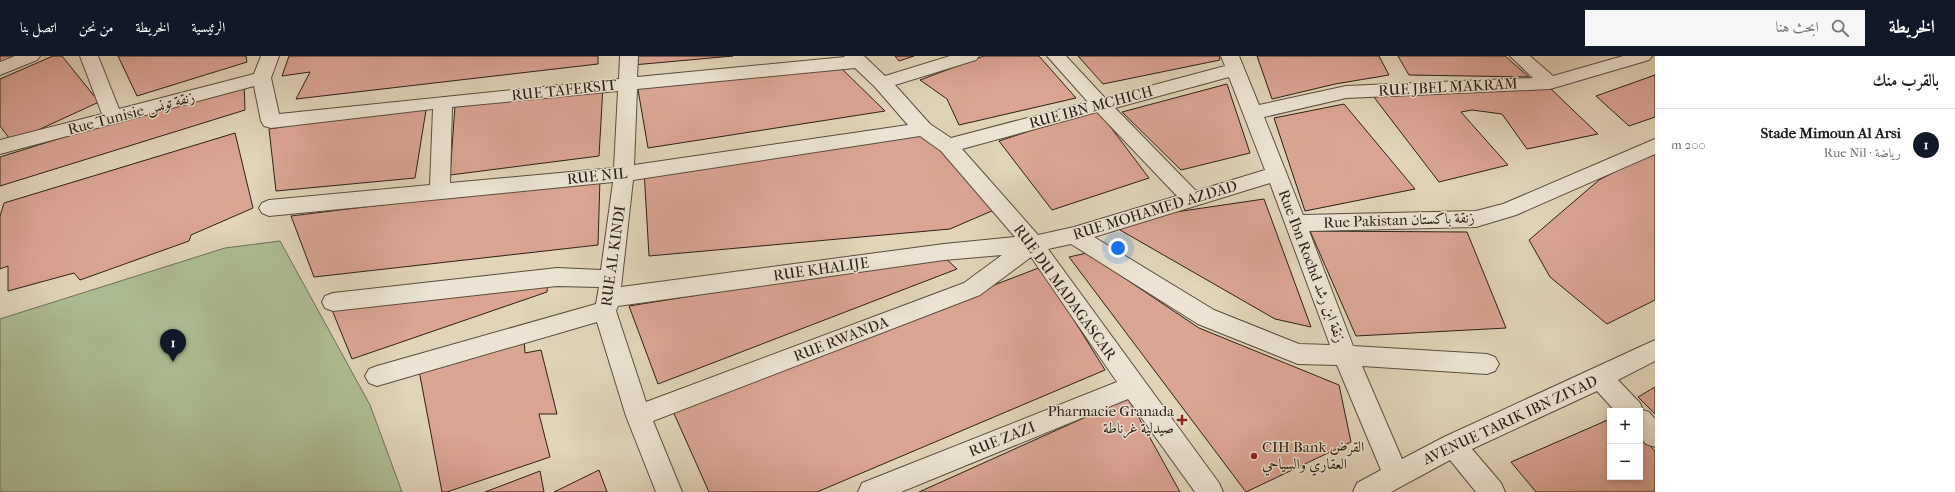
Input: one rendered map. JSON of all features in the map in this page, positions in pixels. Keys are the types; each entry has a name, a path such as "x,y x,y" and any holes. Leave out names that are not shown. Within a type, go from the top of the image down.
{"street":[{"path":"0,69 31,56"},
{"path":"89,56 113,118"},
{"path":"262,78 270,56"},
{"name":"RUE AL KINDI","path":"628,56 629,83 624,174 608,296 638,416 669,492"},
{"path":"882,83 970,56"},
{"path":"1056,56 1192,199"},
{"path":"1519,56 1550,83"},
{"name":"RUE JBEL MAKRAM","path":"1252,113 1346,92 1550,83 1643,56"},
{"name":"RUE TAFERSIT","path":"262,78 271,121 855,59"},
{"name":"RUE DU MADAGASCAR","path":"855,59 882,83 923,129 948,146 1034,244 1132,386 1210,492"},
{"name":"RUE IBN MCHICH","path":"948,146 1100,104 1232,62"},
{"name":"Rue Ibn Rochd زنقة ابن رشد","path":"1232,62 1296,223 1345,355 1396,475"},
{"name":"Rue Tunisie زنقة تونس","path":"1,144 113,118 262,78"},
{"path":"440,192 443,102"},
{"name":"RUE NIL","path":"269,208 624,174 923,129"},
{"name":"Rue Pakistan زنقة باكستان","path":"1296,223 1476,219 1509,210 1655,146"},
{"name":"RUE MOHAMED AZDAD","path":"1034,244 1074,235 1277,174"},
{"path":"1074,235 1206,317 1298,354 1345,355 1487,364"},
{"name":"RUE KHALIJE","path":"608,296 944,252 1034,244"},
{"name":"RUE RWANDA","path":"638,416 972,289 1034,244"},
{"path":"333,302 557,277 608,296"},
{"path":"377,376 608,296"},
{"name":"AVENUE TARIK IBN ZIYAD","path":"1366,492 1453,445 1600,378 1655,350"},
{"path":"1600,378 1628,408"},
{"name":"RUE ZAZI","path":"871,492 1132,386"},
{"path":"1643,423 1655,436"},
{"path":"1453,445 1492,492"}],"green space":[{"path":"280,241 370,405 402,492 0,492 0,319 225,248"}],"building":[{"path":"0,56 15,56 0,63"},
{"path":"53,56 62,56 99,102 12,142 0,126 0,79"},
{"path":"118,56 246,56 247,62 137,96"},
{"path":"289,56 598,56 598,64 296,99 310,72 282,76"},
{"path":"632,56 733,56 633,65"},
{"path":"895,56 914,56 899,61"},
{"path":"984,56 1039,56 1076,98 959,125 947,99 920,80"},
{"path":"1078,56 1219,56 1220,60 1103,84"},
{"path":"1257,56 1379,56 1389,75 1335,84 1272,99"},
{"path":"1398,56 1505,56 1529,77 1409,75"},
{"path":"839,66 885,111 648,148 636,78"},
{"path":"1655,75 1655,117 1629,126 1596,96"},
{"path":"244,81 245,110 0,186 0,157"},
{"path":"1227,84 1250,153 1181,170 1122,112"},
{"path":"603,86 599,156 450,175 455,106"},
{"path":"1550,88 1598,134 1527,149 1502,114 1472,110 1461,112 1508,165 1439,182 1370,92"},
{"path":"427,104 415,178 276,191 269,129"},
{"path":"1344,104 1415,189 1305,211 1274,118"},
{"path":"1097,109 1149,178 1052,210 999,141"},
{"path":"235,133 253,208 191,235 189,241 80,280 74,273 8,291 8,266 0,269 0,216 4,203"},
{"path":"925,134 994,210 950,229 649,256 644,170"},
{"path":"1655,151 1655,300 1607,324 1550,277 1529,240 1599,180"},
{"path":"600,178 598,245 314,277 291,216"},
{"path":"1264,199 1311,327 1275,319 1120,230 1128,219"},
{"path":"1310,231 1467,232 1506,328 1356,336"},
{"path":"1087,253 1199,328 1339,385 1351,442 1246,492 1069,257"},
{"path":"943,256 957,269 658,384 629,306"},
{"path":"1041,267 1105,370 817,492 709,492 672,409"},
{"path":"548,274 547,292 352,359 332,310"},
{"path":"523,325 525,353 541,350 557,414 539,414 550,457 447,492 442,492 417,360"},
{"path":"1655,387 1655,414 1638,397"},
{"path":"1128,398 1180,492 919,492"},
{"path":"1607,420 1607,480 1643,480 1643,439 1655,451 1655,492 1536,492 1511,462"},
{"path":"599,470 607,492 554,492"},
{"path":"540,471 544,492 485,492"}],"place":[{"name":"Stade Mimoun Al Arsi","path":"173,362"},
{"name":"Pharmacie Granada صيدلية غرناطة","path":"1182,420"},
{"name":"CIH Bank القرض العقاري والسياحي","path":"1254,456"}]}
